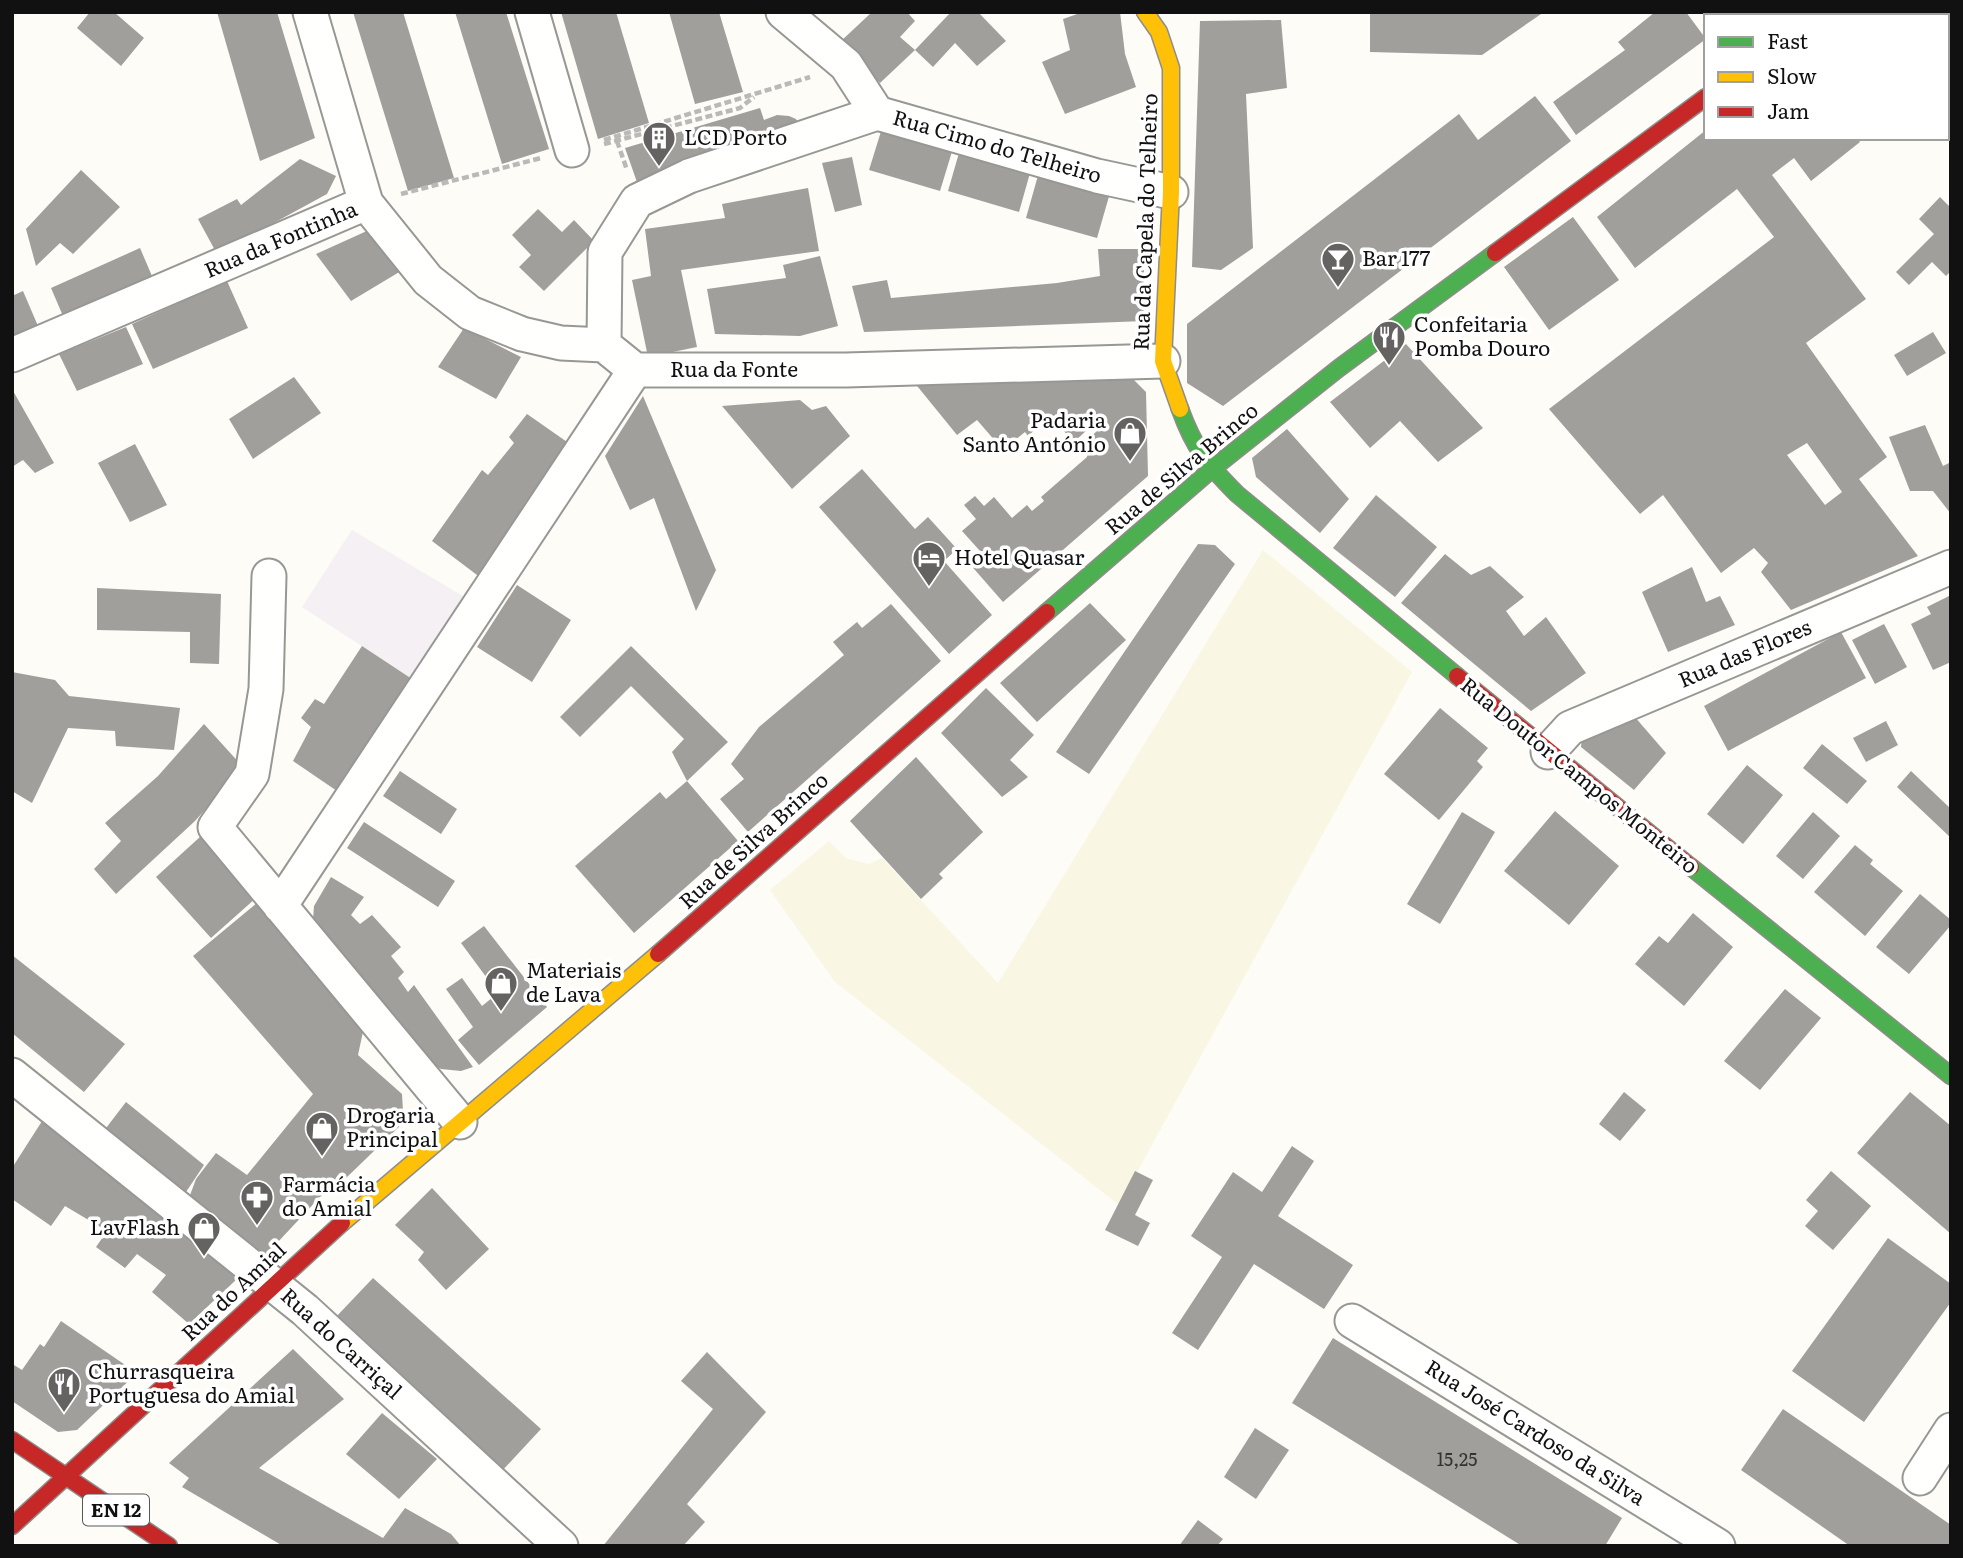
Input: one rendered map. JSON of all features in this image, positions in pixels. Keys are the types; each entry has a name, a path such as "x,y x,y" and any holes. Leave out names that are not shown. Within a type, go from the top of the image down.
{"main road":[{"name":"Rua da Capela do Telheiro","path":"1145,12 1159,32 1171,68 1171,192 1163,361 1192,442 1212,469"},
{"name":"Rua de Silva Brinco","path":"650,961 785,840 1212,469 1339,368 1704,98"},
{"name":"Rua Doutor Campos Monteiro","path":"1212,469 1237,494 1548,752 1951,1076"},
{"name":"Rua do Amial","path":"12,1526 63,1475 155,1395 273,1283 650,961"},
{"name":"EN 12","path":"12,1440 169,1546"}],"street":[{"name":"Rua da Fontinha","path":"12,355 366,203 310,12"},
{"path":"532,12 587,147"},
{"name":"Rua Cimo do Telheiro","path":"783,12 846,65 877,113 1097,176 1171,192"},
{"path":"604,345 605,252 637,201 689,176 877,113"},
{"path":"280,906 635,370 604,345 561,343 522,334 470,313 428,280 366,203"},
{"name":"Rua da Fonte","path":"635,370 846,370 1163,361"},
{"name":"Rua das Flores","path":"1548,752 1570,728 1951,567"},
{"path":"269,576 266,689 252,774 215,827 460,1122"},
{"name":"Rua do Carriçal","path":"12,1075 273,1283 561,1546"},
{"name":"Rua José Cardoso da Silva","path":"1352,1321 1718,1546"},
{"path":"1920,1478 1951,1430"}],"path":[{"path":"587,147 846,65"},
{"path":"366,203 740,108 756,95"}],"shaded area":[{"path":"352,530 466,598 412,679 302,607"},
{"path":"1263,550 1412,672 1119,1205 835,982 770,890 829,841 846,858 869,864 882,858 998,983"}],"building":[{"path":"90,12 114,12 144,38 121,66 77,28"},
{"path":"217,12 277,12 315,138 260,161"},
{"path":"353,12 403,12 454,178 408,191"},
{"path":"455,12 506,12 549,149 502,164"},
{"path":"561,12 616,12 649,123 598,139"},
{"path":"669,12 719,12 743,92 695,104"},
{"path":"872,12 907,12 915,21 900,37 915,50 880,83 840,42"},
{"path":"951,12 978,12 1006,41 977,66 955,43 933,67 915,50"},
{"path":"1083,12 1120,12 1125,54 1136,87 1065,114 1042,62 1070,50 1063,19"},
{"path":"1370,12 1544,12 1482,55 1370,52"},
{"path":"1655,12 1686,12 1704,36 1704,40 1576,135 1553,102 1625,50 1618,42"},
{"path":"1951,12 1951,36 1949,38 1949,14 1866,14"},
{"path":"1281,20 1287,88 1246,94 1253,248 1221,270 1192,267 1200,21"},
{"path":"1535,96 1571,141 1223,406 1187,383 1187,324 1459,114 1478,140"},
{"name":"LCD Porto","path":"760,108 764,120 777,115 789,116 796,119 799,125 638,185 625,148"},
{"path":"883,125 954,145 940,191 869,170"},
{"path":"1704,132 1704,140 1858,140 1860,142 1811,181 1794,158 1772,175 1866,299 1806,343 1887,457 1859,479 1918,556 1791,610 1761,572 1768,563 1754,548 1721,573 1663,495 1640,514 1549,409 1774,237 1737,189 1635,268 1597,217","holes":["1807,443 1842,492 1825,505 1787,455"]},
{"path":"961,146 1032,166 1019,212 948,191"},
{"path":"852,157 862,205 835,212 822,163"},
{"path":"300,159 336,176 327,194 217,254 198,219 237,199 241,205"},
{"path":"81,170 120,207 73,254 60,243 36,266 26,229"},
{"path":"1039,172 1110,193 1097,238 1026,218"},
{"path":"808,188 819,251 681,270 697,347 648,357 632,280 651,276 645,229 725,218 722,204"},
{"path":"1940,197 1951,208 1951,271 1946,276 1932,262 1909,285 1896,272 1934,234 1919,219"},
{"path":"538,209 562,232 574,220 594,241 544,291 519,267 531,255 512,235"},
{"path":"1573,217 1619,280 1549,330 1504,267"},
{"path":"369,230 401,271 351,301 316,254"},
{"path":"140,248 155,283 66,323 51,288"},
{"path":"1098,249 1144,249 1144,321 864,332 852,286 887,280 891,298 1057,283 1100,276"},
{"path":"820,256 838,326 800,336 715,334 707,289 786,278 783,265"},
{"path":"227,281 248,328 153,369 132,324"},
{"path":"23,291 41,333 12,346 12,296"},
{"path":"126,327 143,364 77,391 59,354"},
{"path":"464,328 521,357 496,399 438,367"},
{"path":"1933,332 1946,353 1907,376 1894,355"},
{"path":"1406,344 1483,428 1438,462 1400,421 1370,448 1330,402"},
{"path":"909,376 1131,377 1146,392 1148,476 1003,602 968,562 980,551 962,531 976,519 964,505 975,496 984,506 994,497 1012,518 1027,505 1032,511 1044,501 1041,497 1087,457 1088,439 1105,424 1100,418 1074,442 1050,416 1028,436 1025,432 1003,450 977,420 957,435"},
{"path":"294,377 321,413 253,459 229,419"},
{"path":"12,389 54,463 35,473 23,460 12,467"},
{"path":"643,396 716,570 696,611 654,498 630,510 605,456"},
{"path":"800,400 812,410 826,406 850,436 792,489 722,406"},
{"path":"527,414 570,444 481,578 432,541 482,470 488,475 514,443 509,437"},
{"path":"1925,425 1943,466 1951,462 1951,514 1933,491 1910,491 1889,437"},
{"path":"1287,429 1349,499 1320,533 1256,477 1252,458"},
{"path":"135,444 167,505 130,522 98,463"},
{"name":"Hotel Quasar","path":"862,469 915,529 928,517 957,549 944,561 992,615 949,654 819,507"},
{"path":"1376,495 1437,547 1395,597 1333,548"},
{"path":"1198,544 1215,545 1235,564 1089,774 1056,752"},
{"path":"1445,554 1471,575 1490,566 1524,597 1506,611 1524,636 1546,617 1586,673 1531,711 1401,603"},
{"path":"1692,567 1706,602 1720,596 1735,625 1668,652 1642,592"},
{"path":"517,585 571,620 532,682 477,647"},
{"path":"97,588 221,594 219,664 190,663 190,632 97,630"},
{"path":"1951,595 1951,662 1933,670 1911,624 1931,614 1927,607"},
{"path":"1090,603 1126,640 1037,722 1000,683"},
{"path":"891,604 941,661 748,832 720,799 744,779 731,764 759,727 844,655 833,642 857,622 862,628"},
{"path":"1884,624 1907,667 1875,684 1852,640"},
{"path":"1841,632 1866,678 1728,751 1704,706"},
{"path":"362,646 412,679 337,791 293,761 311,727 301,718 315,699 324,704"},
{"path":"631,646 728,742 687,781 672,752 684,739 631,686 580,737 560,717"},
{"path":"12,672 55,680 69,696 180,708 174,750 116,746 115,731 68,728 32,803 12,791"},
{"path":"986,688 1034,735 1010,760 1028,777 1002,797 941,733"},
{"path":"1440,708 1488,748 1477,761 1483,767 1439,820 1384,774"},
{"path":"1634,716 1666,753 1634,790 1581,747 1582,736"},
{"path":"1886,721 1898,745 1866,762 1853,738"},
{"path":"204,724 243,767 195,821 116,894 94,869 121,841 105,823 158,776"},
{"path":"1822,744 1867,781 1847,804 1803,768"},
{"path":"916,757 983,832 939,874 943,878 921,899 850,821"},
{"path":"1747,765 1783,795 1743,844 1707,814"},
{"path":"400,771 457,809 441,834 383,796"},
{"path":"1911,771 1951,809 1951,838 1897,787"},
{"path":"687,781 738,841 634,933 575,866 660,792 666,799"},
{"path":"1555,811 1619,866 1569,925 1504,871"},
{"path":"1462,812 1495,832 1440,924 1407,904"},
{"path":"1813,812 1840,836 1803,879 1776,856"},
{"path":"364,822 455,881 438,907 347,848"},
{"path":"201,836 257,897 211,938 156,877"},
{"path":"1855,845 1873,860 1870,864 1903,891 1865,936 1814,892"},
{"path":"331,877 364,897 351,915 360,924 372,915 401,947 391,956 404,972 398,978 408,992 414,985 473,1067 461,1071 441,1069 419,1057 317,931 313,919 314,906"},
{"path":"1920,894 1951,920 1951,925 1909,974 1876,947"},
{"path":"258,902 364,1027 358,1055 402,1094 403,1111 401,1125 346,1178 320,1197 263,1258 203,1206 189,1198 196,1179 216,1153 247,1175 313,1094 193,956"},
{"path":"1693,913 1733,947 1684,1006 1635,964 1659,936 1668,943"},
{"path":"484,926 547,1007 479,1065 458,1040 473,1027 446,989 462,978 482,1006 498,993 461,943"},
{"path":"12,955 125,1044 84,1092 12,1033"},
{"path":"1785,989 1821,1018 1760,1090 1724,1061"},
{"path":"1624,1092 1646,1110 1620,1141 1599,1124"},
{"path":"1910,1092 1951,1126 1951,1234 1857,1153"},
{"path":"126,1102 204,1165 184,1195 103,1132"},
{"path":"44,1118 238,1269 238,1278 189,1324 152,1292 166,1275 137,1254 125,1268 96,1247 107,1231 65,1206 51,1226 12,1199 12,1168"},
{"path":"1292,1146 1314,1161 1278,1216 1353,1265 1324,1309 1254,1264 1198,1350 1172,1333 1222,1257 1191,1236 1233,1172 1262,1192"},
{"path":"1135,1171 1153,1180 1135,1215 1150,1223 1138,1246 1105,1230"},
{"path":"1831,1171 1871,1206 1833,1250 1805,1226 1818,1211 1806,1200"},
{"path":"432,1188 489,1249 446,1290 418,1260 424,1252 395,1225"},
{"path":"1888,1238 1951,1284 1951,1302 1864,1422 1792,1371"},
{"path":"373,1278 541,1429 500,1473 335,1318"},
{"path":"61,1321 137,1373 77,1430 58,1432 12,1401 12,1368 14,1365 22,1370 40,1344 44,1347"},
{"path":"1333,1338 1622,1518 1605,1546 1522,1546 1292,1403"},
{"path":"293,1349 344,1399 259,1468 383,1538 405,1508 451,1534 461,1546 283,1546 182,1487 189,1478 169,1463"},
{"path":"707,1352 766,1412 687,1504 705,1522 683,1546 603,1546 713,1409 681,1381"},
{"path":"1783,1409 1951,1525 1951,1546 1850,1546 1741,1470"},
{"path":"382,1413 437,1459 399,1499 346,1454"},
{"path":"1255,1428 1289,1450 1256,1499 1224,1477"},
{"path":"1198,1520 1223,1539 1217,1546 1179,1546"}],"traffic: fast":[{"path":"1047,612 1212,469 1339,368 1495,253"},
{"path":"1180,409 1202,455 1237,494 1457,676"},
{"path":"1691,867 1951,1076"}],"traffic: slow":[{"path":"1145,12 1159,32 1171,68 1171,192 1163,361 1180,409"},
{"path":"342,1223 658,954"}],"traffic: jam":[{"path":"1495,253 1704,98"},
{"path":"658,954 1047,612"},
{"path":"1457,676 1691,867"},
{"path":"12,1526 342,1223"},
{"path":"12,1440 169,1546"}],"place":[{"name":"LCD Porto","path":"659,168"},
{"name":"Bar 177","path":"1338,289"},
{"name":"Confeitaria Pomba Douro","path":"1389,367"},
{"name":"Padaria Santo António","path":"1130,463"},
{"name":"Hotel Quasar","path":"929,588"},
{"name":"Materiais de Lava","path":"501,1013"},
{"name":"Drogaria Principal","path":"322,1158"},
{"name":"Farmácia do Amial","path":"257,1227"},
{"name":"LavFlash","path":"204,1258"},
{"name":"Churrasqueira Portuguesa do Amial","path":"64,1414"}]}
